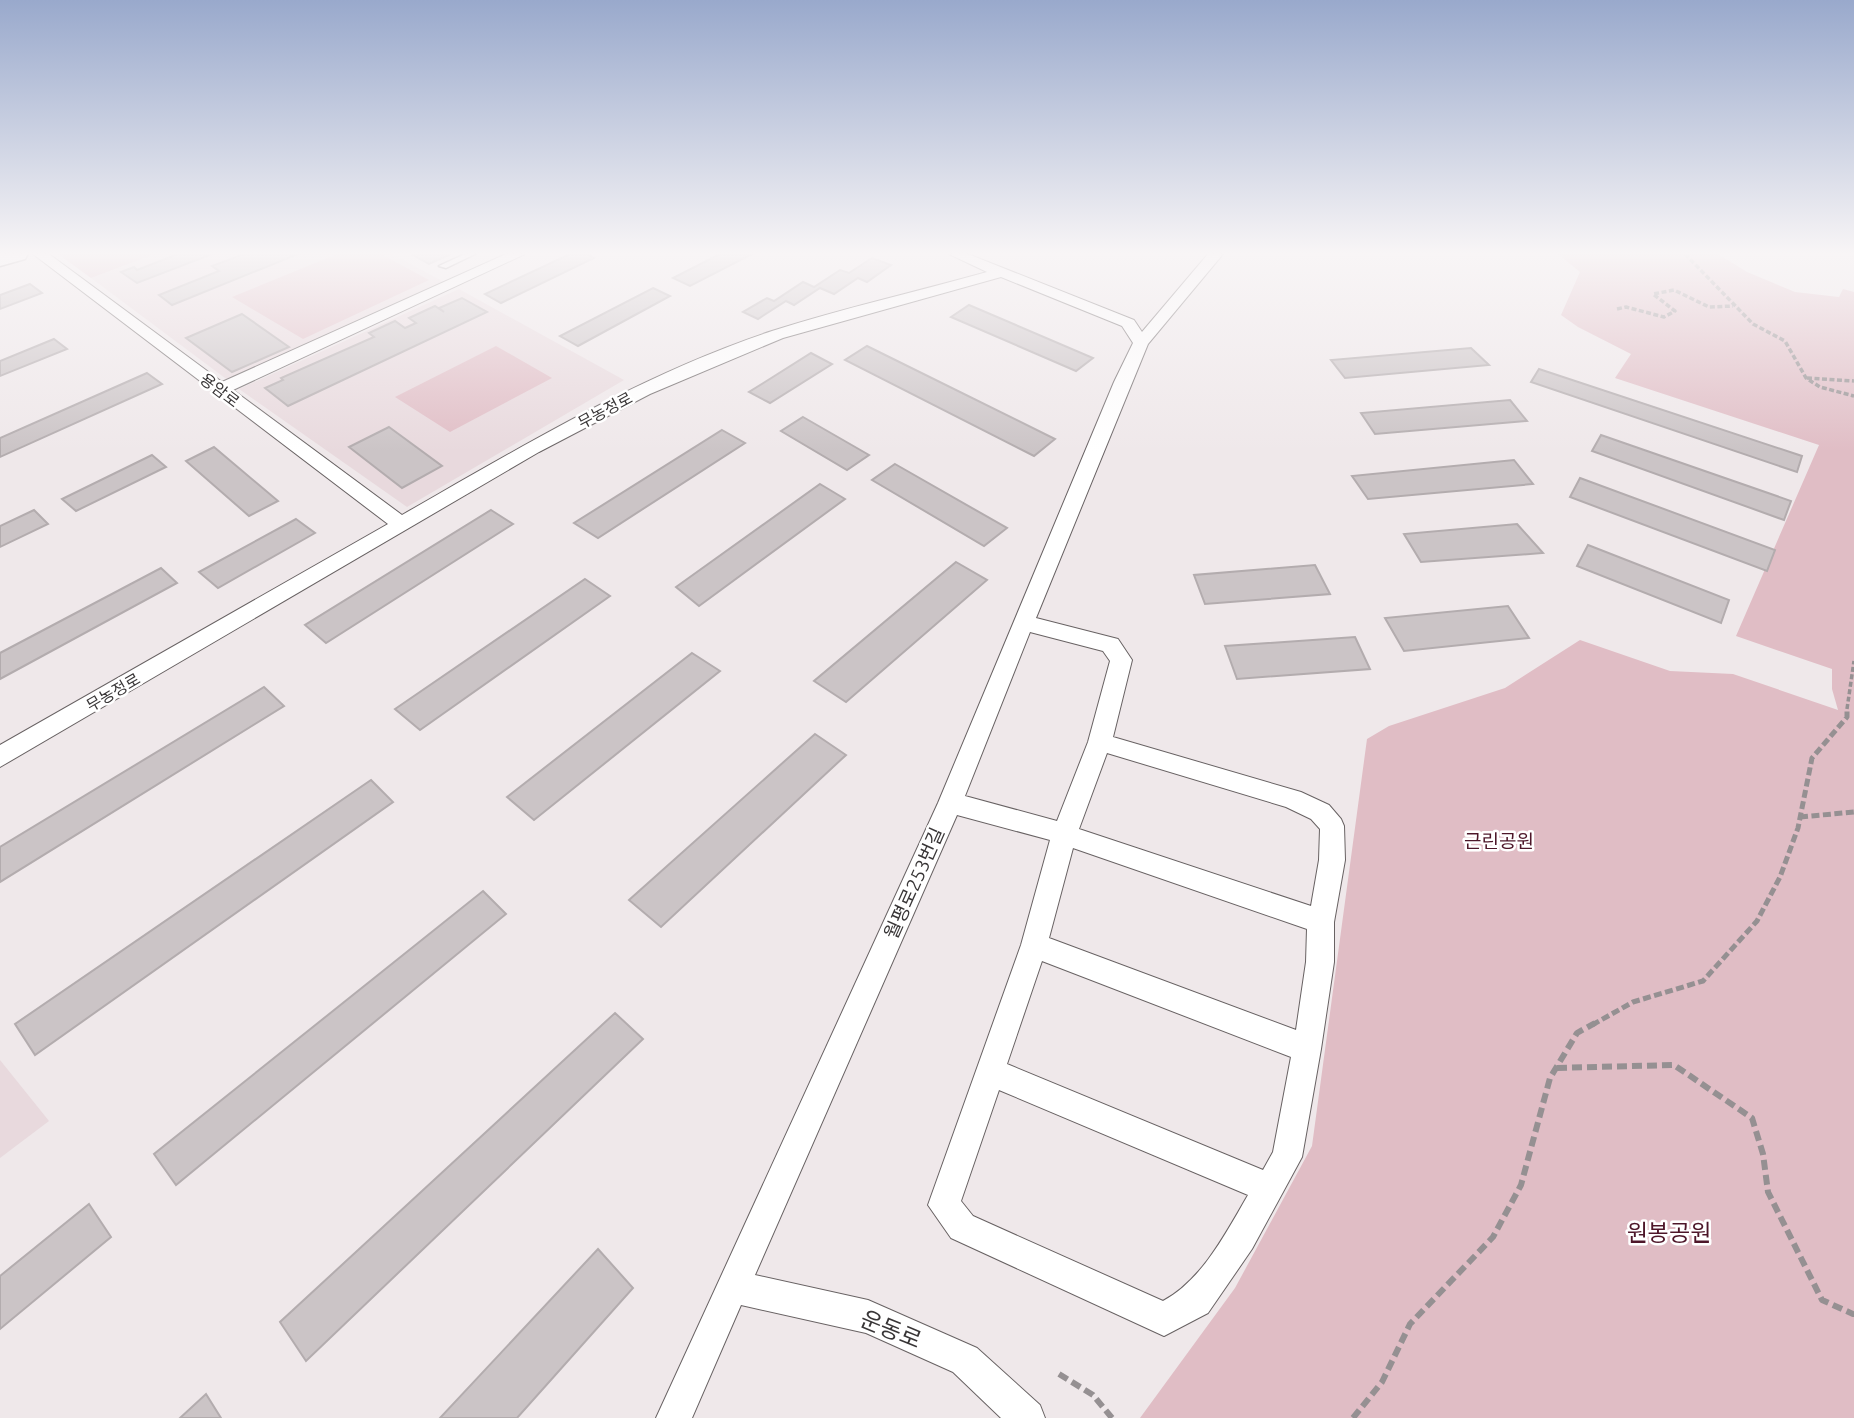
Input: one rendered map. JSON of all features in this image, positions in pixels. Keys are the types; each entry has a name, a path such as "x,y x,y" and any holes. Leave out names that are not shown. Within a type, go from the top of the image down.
{"street":[{"name":"용암로","path":"127,320 401,524"},
{"path":"219,390 373,320"},
{"name":"무농정로","path":"0,757 533,448 644,390 777,335 830,320"},
{"path":"1121,320 1128,323 1141,343 1160,320"},
{"name":"월평로253번길","path":"674,1418 950,803 1141,343"},
{"path":"1025,623 1110,645 1121,660 1100,742 1064,834 1034,945 944,1205 962,1227 1164,1319 1196,1301 1241,1238 1287,1157 1321,962 1321,922 1332,860 1332,826 1320,811 1292,799 1100,742"},
{"path":"950,803 1025,821 1321,922"},
{"path":"1034,945 1307,1049"},
{"path":"990,1072 1269,1188"},
{"name":"운동로","path":"733,1287 868,1317 965,1360 1027,1418"}],"path":[{"path":"1749,320 1785,341 1806,378 1820,387 1854,396"},
{"path":"1806,378 1854,381"},
{"path":"1353,1418 1382,1382 1409,1324 1493,1237 1521,1185 1550,1078 1577,1032 1633,1002 1703,981 1757,921 1780,877 1800,817 1812,758 1847,717 1848,689 1854,661"},
{"path":"1800,817 1854,811"},
{"path":"1556,1068 1674,1065 1752,1118 1763,1154 1768,1192 1822,1300 1853,1314 1854,1309"},
{"path":"1059,1374 1093,1395 1112,1418"}],"shaded area":[{"path":"148,320 361,320 229,381"},
{"path":"390,320 516,320 624,380 407,507 239,389"},
{"path":"0,1060 49,1121 0,1158"}],"green space":[{"path":"271,320 343,320 303,339"},
{"path":"1568,320 1854,320 1854,1418 1140,1418 1235,1288 1312,1146 1367,739 1389,726 1505,688 1580,640 1670,671 1733,674 1838,710 1832,689 1832,669 1736,636 1819,445 1615,378 1631,354"},
{"path":"496,346 552,378 450,432 395,397"}],"building":[{"path":"228,320 251,320 289,347 232,372 186,338"},
{"path":"412,320 470,320 288,406 265,388 283,380 281,378 374,337 369,333 395,321 405,328 416,323"},
{"path":"591,320 626,320 578,346 560,336"},
{"path":"958,320 1004,320 1093,358 1076,371"},
{"path":"54,339 67,349 0,376 0,361"},
{"path":"867,346 1055,439 1034,456 845,360"},
{"path":"1471,348 1489,365 1345,378 1331,360"},
{"path":"811,353 832,364 770,403 749,392"},
{"path":"1539,369 1802,456 1797,472 1531,382"},
{"path":"147,373 162,384 0,457 0,438"},
{"path":"1510,400 1527,421 1375,434 1361,413"},
{"path":"803,417 869,455 847,470 781,431"},
{"path":"389,427 442,466 402,488 349,447"},
{"path":"722,430 745,443 598,538 574,523"},
{"path":"1601,435 1791,501 1784,520 1592,451"},
{"path":"214,447 278,501 249,516 186,461"},
{"path":"152,455 166,467 76,511 62,499"},
{"path":"1514,460 1533,484 1368,499 1352,476"},
{"path":"895,464 1007,528 984,546 872,480"},
{"path":"1580,478 1775,550 1767,571 1570,497"},
{"path":"820,484 845,499 699,606 676,587"},
{"path":"34,510 48,524 0,547 0,526"},
{"path":"491,510 513,524 326,643 305,625"},
{"path":"296,519 315,533 218,588 199,572"},
{"path":"1517,524 1543,553 1421,562 1404,534"},
{"path":"1588,545 1729,600 1721,623 1577,566"},
{"path":"956,562 987,580 846,702 814,681"},
{"path":"1315,565 1330,594 1205,604 1194,575"},
{"path":"161,568 177,583 0,679 0,653"},
{"path":"585,579 610,596 420,730 395,709"},
{"path":"1508,606 1529,638 1404,651 1385,618"},
{"path":"1355,637 1370,669 1237,679 1225,646"},
{"path":"692,653 720,671 534,820 507,797"},
{"path":"264,687 284,706 0,882 0,847"},
{"path":"815,734 846,755 661,927 629,900"},
{"path":"371,780 393,802 35,1055 15,1024"},
{"path":"483,891 506,914 176,1185 154,1154"},
{"path":"615,1013 643,1039 306,1361 280,1322"},
{"path":"89,1204 111,1237 0,1329 0,1276"},
{"path":"598,1249 633,1288 517,1418 440,1418"},
{"path":"206,1394 221,1418 180,1418"}],"park label":[{"name":"근린공원","path":"1499,841"},
{"name":"원봉공원","path":"1669,1232"}]}
